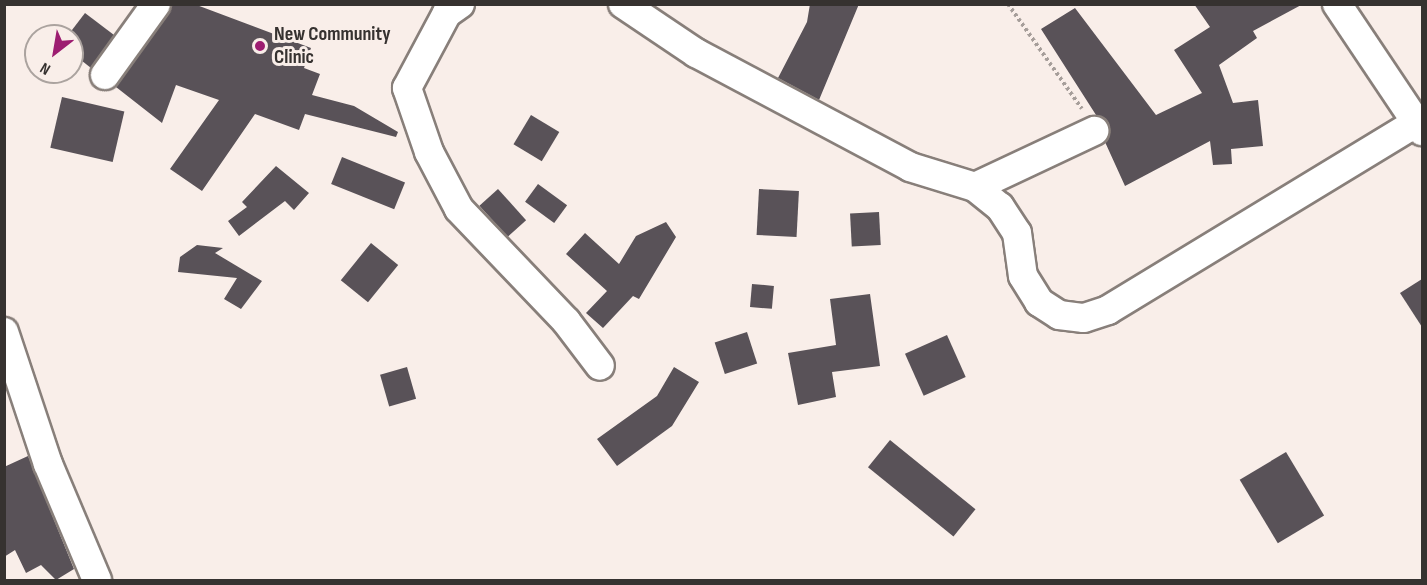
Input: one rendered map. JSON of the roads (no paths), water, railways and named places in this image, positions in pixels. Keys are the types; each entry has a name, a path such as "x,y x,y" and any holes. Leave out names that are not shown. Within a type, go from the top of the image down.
{"street":[{"path":"105,75 156,4"},
{"path":"460,4 447,13 407,88 429,152 459,209 566,321 600,366"},
{"path":"623,4 696,53 910,167 975,187 999,207 1017,233 1023,276 1039,302 1059,315 1084,318 1108,310 1420,124 1337,4"},
{"path":"975,187 1094,131"},
{"path":"4,332 48,464 97,580"}],"place":[{"name":"New Community Clinic","path":"260,46"}]}
